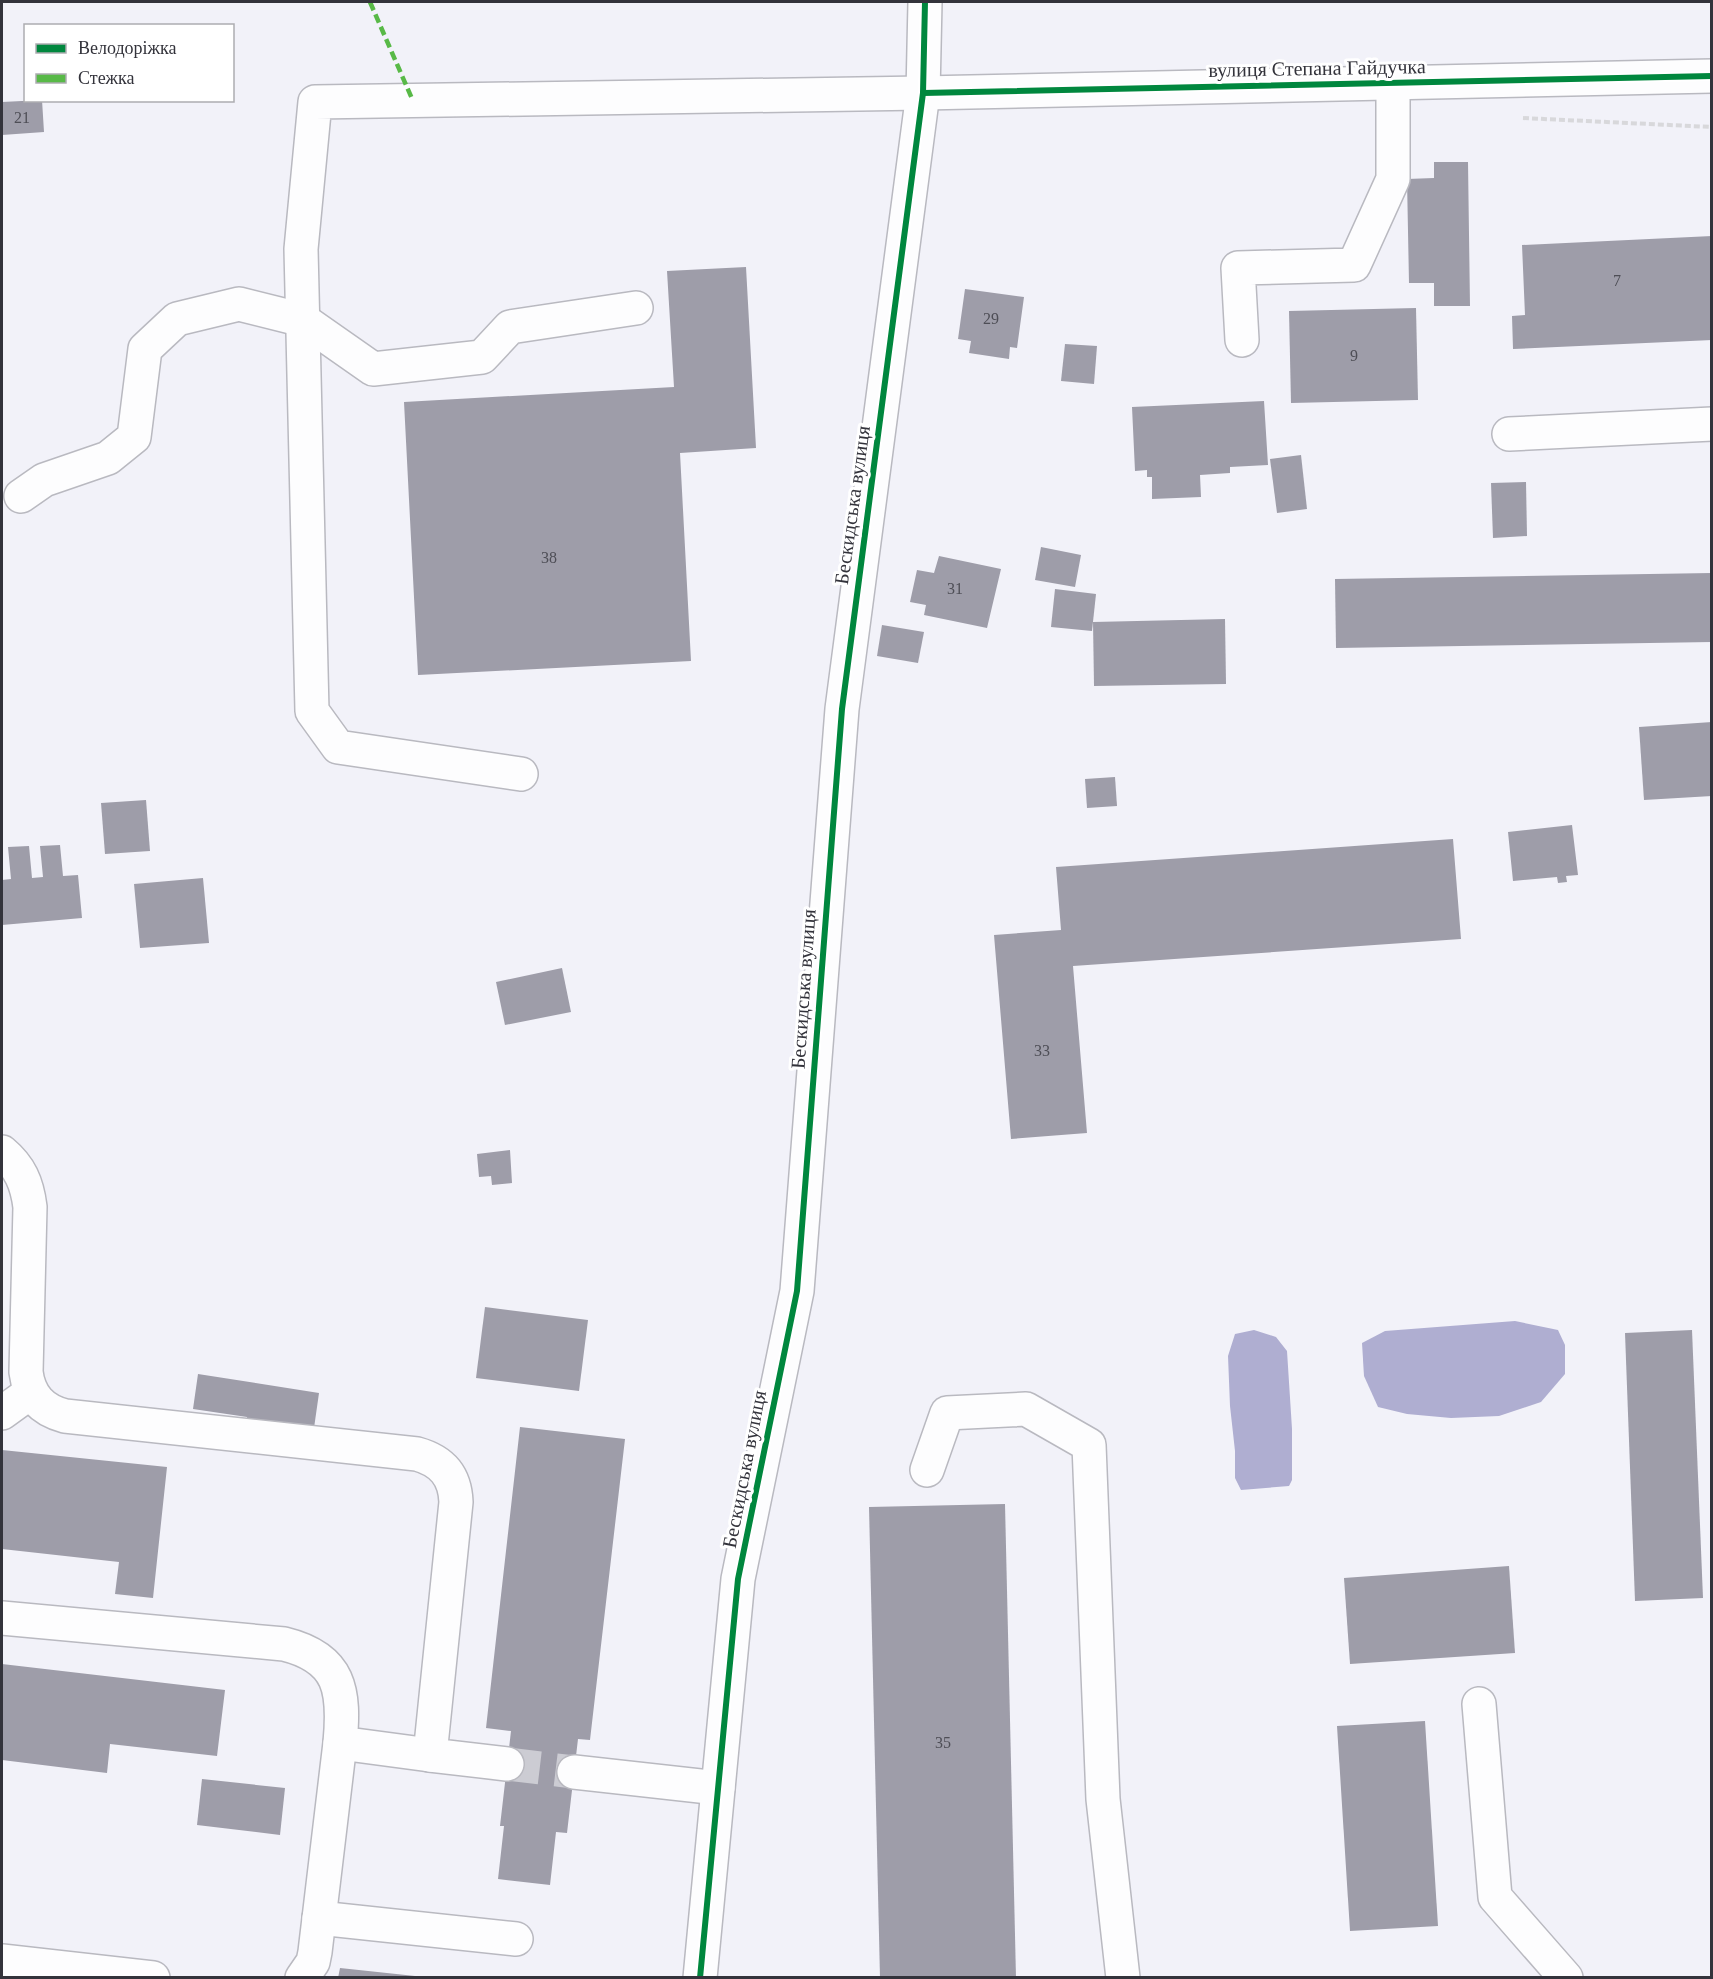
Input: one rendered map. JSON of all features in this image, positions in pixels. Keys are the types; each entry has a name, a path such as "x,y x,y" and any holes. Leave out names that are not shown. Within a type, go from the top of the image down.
{"street":[{"name":"Бескидська вулиця","path":"700,1977 738,1579 797,1291 842,709 923,93 925,2"},
{"name":"вулиця Степана Гайдучка","path":"303,320 301,249 315,102 923,93 1712,76"},
{"path":"1242,340 1238,268 1354,265 1393,179 1393,83"},
{"path":"21,496 44,480 108,458 134,437 145,349 177,319 239,304 303,320 373,369 482,357 510,327 636,308"},
{"path":"303,320 312,711 338,747 521,774"},
{"path":"1509,434 1712,424"},
{"path":"2,1152 22,1174 29,1198 26,1372 31,1392 45,1408 65,1416 417,1454 438,1462 452,1480 456,1502 430,1755"},
{"path":"2,1413 31,1392"},
{"path":"927,1470 947,1413 1026,1409 1089,1445 1103,1799 1123,1977"},
{"path":"2,1618 284,1644 300,1648 315,1656 328,1667 337,1682 342,1699 340,1743 313,1962 302,1977"},
{"path":"1479,1704 1495,1897 1566,1977"},
{"path":"340,1743 507,1764"},
{"path":"574,1772 718,1788"},
{"path":"319,1918 516,1939"},
{"path":"2,1961 153,1977"}],"path":[{"path":"1511,117 1712,127"}],"water":[{"path":"1515,1321 1558,1330 1565,1345 1565,1374 1541,1402 1499,1416 1451,1418 1407,1414 1378,1407 1364,1376 1362,1343 1385,1331"},
{"path":"1254,1330 1276,1337 1287,1351 1292,1429 1292,1480 1289,1486 1241,1490 1235,1478 1228,1356 1235,1334"}],"building":[{"path":"2,102 42,102 44,132 2,135"},
{"path":"1434,162 1468,162 1470,306 1434,306 1434,283 1409,283 1407,179 1434,178"},
{"path":"1712,236 1712,340 1513,349 1512,316 1525,315 1522,245"},
{"path":"746,267 756,448 680,453 691,661 418,675 404,402 674,387 667,271"},
{"path":"965,289 1024,297 1017,348 1010,347 1009,359 969,353 971,341 958,339"},
{"path":"1416,308 1418,400 1291,403 1289,311"},
{"path":"1065,344 1097,346 1094,384 1061,381"},
{"path":"1264,401 1268,465 1230,467 1230,473 1200,475 1201,497 1152,499 1152,477 1147,477 1147,470 1135,471 1132,407"},
{"path":"1301,455 1307,509 1277,513 1270,459"},
{"path":"1526,482 1527,536 1493,538 1491,483"},
{"path":"1041,547 1081,555 1075,587 1035,580"},
{"path":"939,556 1001,569 987,628 924,615 926,605 910,602 917,570 934,573"},
{"path":"1712,573 1712,642 1336,648 1335,579"},
{"path":"1055,589 1096,594 1092,631 1051,627"},
{"path":"1225,619 1226,684 1094,686 1093,622"},
{"path":"882,625 924,632 918,663 877,656"},
{"path":"1712,722 1712,796 1644,800 1639,727"},
{"path":"1115,777 1117,806 1087,808 1085,779"},
{"path":"146,800 150,851 105,854 101,803"},
{"path":"1572,825 1578,875 1566,876 1567,882 1558,883 1557,877 1513,881 1508,832"},
{"path":"1453,839 1461,939 1073,966 1087,1133 1011,1139 994,935 1061,930 1056,867"},
{"path":"60,845 63,876 78,875 82,918 2,925 2,880 11,879 8,847 29,846 32,878 43,877 40,846"},
{"path":"203,878 209,943 140,948 134,884"},
{"path":"562,968 571,1012 505,1025 496,982"},
{"path":"510,1150 512,1183 492,1185 491,1176 479,1177 477,1154"},
{"path":"485,1307 588,1320 579,1391 476,1378"},
{"path":"1692,1330 1703,1598 1635,1601 1625,1333"},
{"path":"198,1374 319,1393 314,1428 274,1421 274,1425 247,1421 247,1417 193,1409"},
{"path":"520,1427 625,1439 590,1740 578,1739 567,1833 556,1832 550,1885 498,1879 504,1826 500,1826 511,1731 486,1728"},
{"path":"2,1450 167,1467 153,1598 115,1594 119,1562 2,1549"},
{"path":"1005,1504 1016,1978 880,1978 869,1507"},
{"path":"1509,1566 1515,1653 1350,1664 1344,1578"},
{"path":"2,1664 225,1690 217,1756 110,1744 107,1773 2,1760"},
{"path":"1425,1721 1438,1926 1350,1931 1337,1726"},
{"path":"202,1779 285,1788 280,1835 197,1825"},
{"path":"340,1968 415,1976 415,1978 338,1978"}],"tunnel":[{"path":"507,1764 574,1772"}],"marked path":[{"path":"370,2 413,101"}],"cycle path":[{"path":"700,1978 738,1579 797,1291 842,709 923,93 925,2"},
{"path":"923,93 1712,76"}]}
